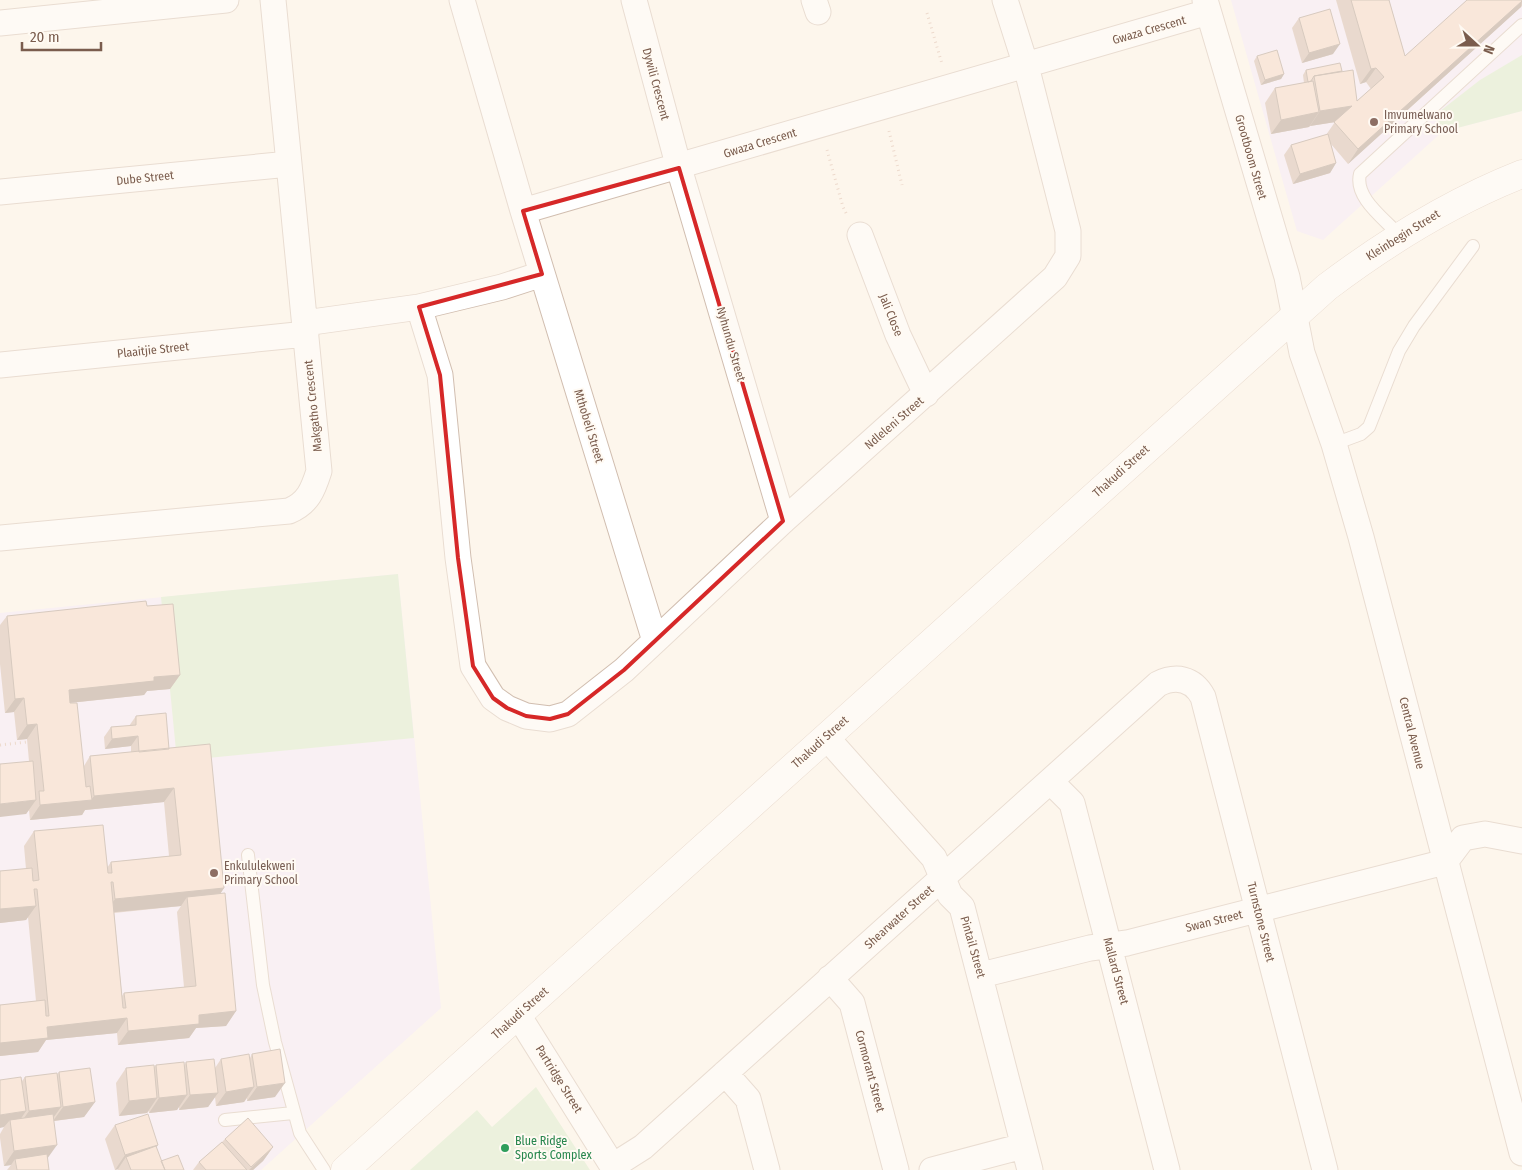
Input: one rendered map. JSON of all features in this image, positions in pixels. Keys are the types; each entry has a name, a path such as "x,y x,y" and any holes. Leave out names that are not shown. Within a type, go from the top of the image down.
{"street":[{"path":"0,24 226,0"},
{"name":"Makgatho Crescent","path":"0,538 289,511 301,506 309,497 319,471 273,0"},
{"path":"462,0 522,211"},
{"name":"Dywili Crescent","path":"634,0 679,168"},
{"path":"1005,0 1026,66"},
{"name":"Gwaza Crescent","path":"522,211 679,168 1026,66 1207,6"},
{"name":"Grootboom Street","path":"1207,6 1296,314"},
{"name":"Ndleleni Street","path":"419,306 440,375 458,558 474,666 493,698 507,708 526,716 542,718 568,714 595,694 655,641 783,521 1055,277 1068,256 1068,230 1026,66"},
{"name":"Dube Street","path":"0,192 289,164"},
{"name":"Nyhundu Street","path":"679,168 783,521"},
{"name":"Kleinbegin Street","path":"1296,314 1359,262 1399,235 1446,208 1522,174"},
{"name":"Mthobeli Street","path":"522,211 655,641"},
{"name":"Jali Close","path":"860,234 898,335 926,394"},
{"name":"Plaaitjie Street","path":"0,365 305,328 419,306 502,287 542,274"},
{"name":"Central Avenue","path":"1296,314 1302,353 1334,444 1387,634 1522,1153"},
{"name":"Thakudi Street","path":"345,1170 1296,314"},
{"name":"Shearwater Street","path":"614,1168 642,1148 1158,684 1177,678 1187,680"},
{"name":"Turnstone Street","path":"1187,680 1199,690 1203,697 1325,1170"},
{"name":"Pintail Street","path":"826,737 934,858 950,894 962,907 1030,1170"},
{"name":"Mallard Street","path":"1050,781 1072,803 1167,1170"},
{"path":"1445,862 1463,838 1486,834 1522,841"},
{"name":"Swan Street","path":"981,976 1090,948 1127,943 1445,862"},
{"name":"Cormorant Street","path":"830,978 852,1003 896,1170"},
{"name":"Partridge Street","path":"518,1014 614,1168"},
{"path":"725,1073 748,1099 767,1170"},
{"path":"932,1170 1024,1146"}],"lane":[{"path":"1399,235 1360,192 1358,182 1360,174 1522,25"},
{"path":"1334,444 1361,434 1368,427 1399,352 1414,326 1474,246"},
{"path":"248,856 263,985 293,1112 300,1133 324,1170"},
{"path":"225,1120 293,1112"}],"path":[{"path":"927,13 944,69 938,71 943,89"},
{"path":"883,107 902,185"},
{"path":"820,125 842,207 860,234"},
{"path":"0,745 27,742"}],"highlighted area":[{"path":"679,168 783,521 624,670 568,714 550,719 526,716 507,708 493,698 473,666 458,558 440,375 419,307 542,274 523,211"}],"shaded area":[{"name":"Imvumelwano Primary School","path":"1231,0 1522,0 1522,111 1442,132 1323,240 1297,231"},
{"name":"Enkululekweni Primary School","path":"398,574 441,1008 261,1170 0,1170 0,613"}],"green space":[{"path":"1522,55 1522,111 1442,132 1435,115 1480,80"},
{"path":"398,574 414,738 177,761 161,597"},
{"name":"Blue Ridge Sports Complex","path":"536,1087 590,1170 410,1170 477,1110 492,1127"}],"building":[{"path":"1351,0 1389,0 1405,56 1467,0 1522,1 1358,149 1334,122 1352,106 1320,111 1314,76 1353,70 1357,101 1384,77 1376,68 1371,69"},
{"path":"1330,9 1340,44 1309,53 1299,18"},
{"path":"1277,50 1284,74 1265,80 1257,56"},
{"path":"1340,63 1342,71 1314,76 1308,82 1306,70"},
{"path":"1313,81 1319,112 1281,120 1275,88"},
{"path":"1328,134 1336,163 1300,174 1291,145"},
{"path":"146,601 147,606 173,604 180,675 154,677 154,681 69,690 70,703 77,703 86,787 90,786 92,800 40,805 39,791 44,791 37,724 27,725 24,698 15,699 7,616"},
{"path":"166,713 169,749 139,752 138,736 112,739 111,727 136,725 136,716"},
{"path":"210,744 224,888 115,899 113,882 111,882 123,1008 126,1008 124,993 196,986 187,897 225,893 236,1011 199,1015 199,1024 128,1031 127,1018 47,1027 48,1038 0,1043 0,1005 45,1000 46,1016 49,1016 37,889 34,889 36,906 0,909 0,871 32,868 33,881 39,880 34,831 103,825 108,873 112,873 111,862 181,855 174,788 94,796 90,756"},
{"path":"33,761 36,800 0,804 0,764"},
{"path":"280,1049 285,1083 257,1087 252,1054"},
{"path":"249,1054 254,1087 226,1092 221,1059"},
{"path":"214,1059 218,1093 190,1095 186,1062"},
{"path":"184,1062 187,1095 159,1098 156,1065"},
{"path":"154,1065 157,1098 129,1101 126,1068"},
{"path":"90,1068 95,1102 63,1107 59,1072"},
{"path":"57,1073 61,1107 29,1111 25,1077"},
{"path":"21,1077 26,1111 0,1115 0,1080"},
{"path":"53,1114 57,1145 14,1151 10,1120"},
{"path":"148,1114 158,1145 125,1155 115,1125"},
{"path":"248,1118 273,1147 251,1167 225,1139"},
{"path":"222,1142 247,1170 206,1170 199,1162"},
{"path":"156,1146 165,1170 131,1170 126,1157"},
{"path":"47,1154 49,1170 17,1170 15,1159"},
{"path":"178,1155 184,1170 165,1170 161,1161"}],"place":[{"name":"Imvumelwano Primary School","path":"1374,122"},
{"name":"Enkululekweni Primary School","path":"214,873"},
{"name":"Blue Ridge Sports Complex","path":"505,1148"}]}
